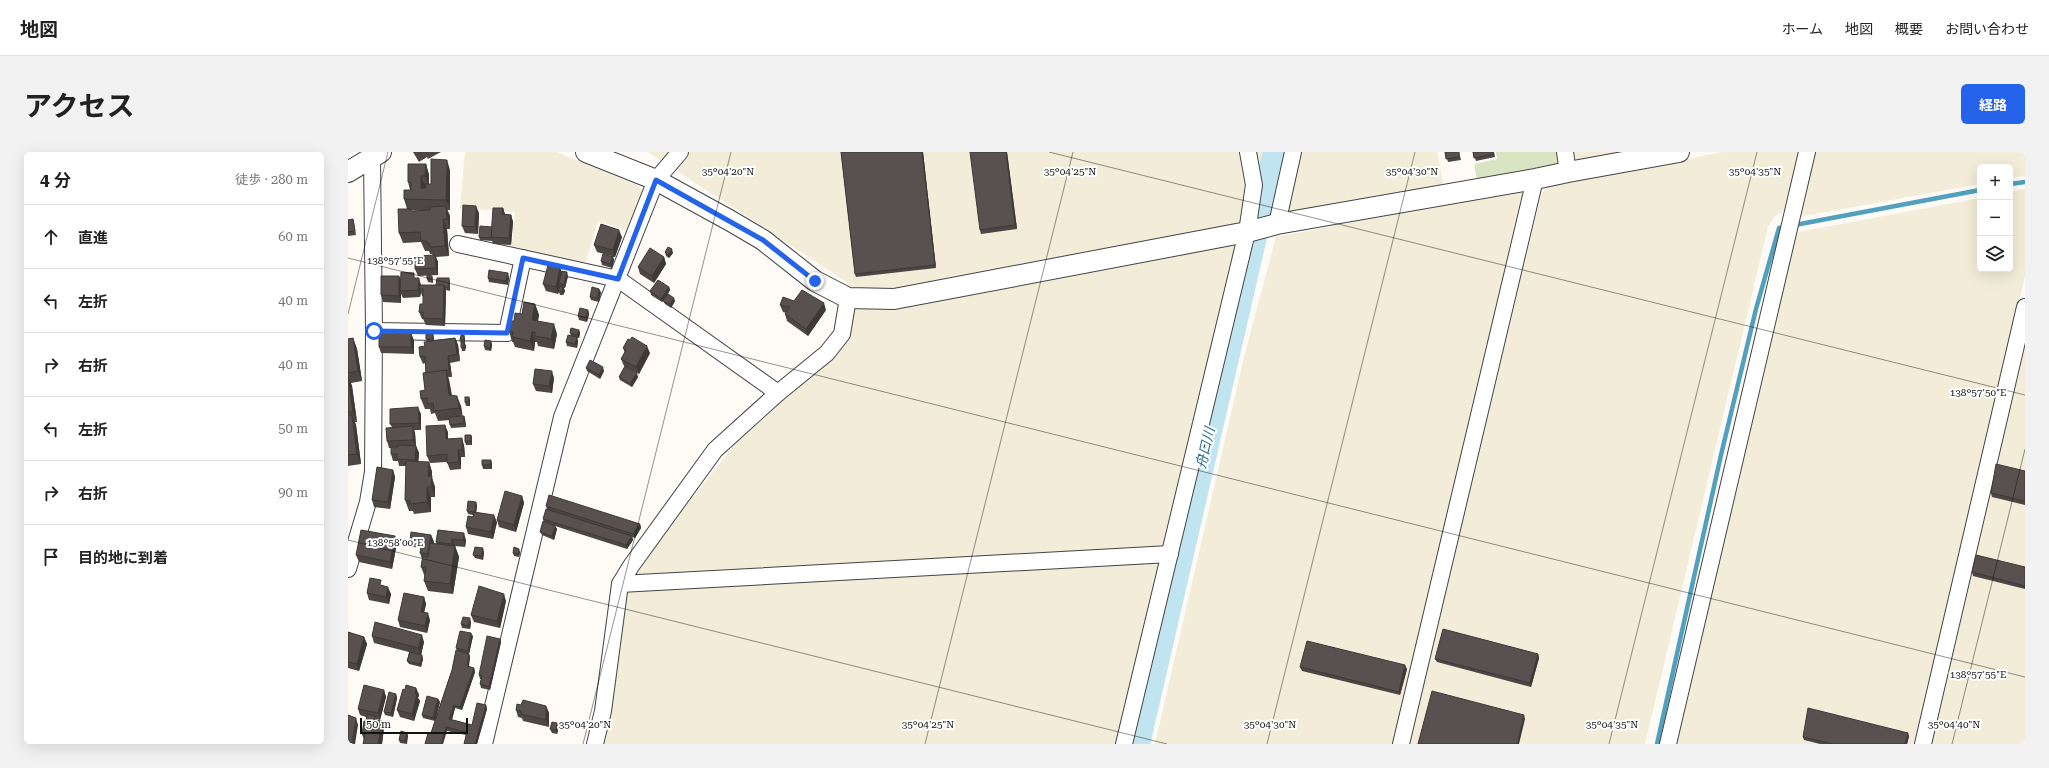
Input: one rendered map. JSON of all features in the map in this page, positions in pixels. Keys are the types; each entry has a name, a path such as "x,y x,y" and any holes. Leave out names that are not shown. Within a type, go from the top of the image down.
{"street":[{"path":"586,152 656,180 763,240 815,281 848,298 894,299 1247,232 1277,224 1535,179 1678,152"},
{"path":"484,744 562,417 656,180 680,152"},
{"path":"1124,744 1247,232 1254,185 1248,152"},
{"path":"1277,224 1293,152"},
{"path":"1565,152 1568,172"},
{"path":"1668,744 1807,152"},
{"path":"348,172 376,155"},
{"path":"348,569 368,502 373,472 376,155"},
{"path":"1401,744 1535,179"},
{"path":"458,244 618,279 778,393"},
{"path":"374,331 507,333 523,258"},
{"path":"595,744 603,711 620,584 631,566 715,450 778,393 827,353 842,334 848,298"},
{"path":"1923,744 2025,307"},
{"path":"620,584 1170,554"}],"shaded area":[{"path":"465,152 556,152 637,185 644,191 629,231 598,221 584,268 511,251 515,212 460,208"},
{"path":"648,152 1272,152 1247,232 1124,744 601,744 624,594 631,575 737,442 814,374 845,341 853,317 847,282"},
{"path":"1297,152 1437,152 1444,187 1282,213"},
{"path":"1571,152 1638,152 1574,163"},
{"path":"1722,152 1801,152 1787,209 1775,216 1768,227 1645,744 1409,744 1541,195 1548,186"},
{"path":"1815,152 2025,152 2025,176 2013,178 2013,164 1977,164 1977,185 1799,217"},
{"path":"2025,189 2025,276 1914,744 1674,744 1793,243 1798,232 1977,199 1977,272 2013,272 2013,191"},
{"path":"1519,190 1525,193 1395,744 1155,744 1244,357 1276,237"},
{"path":"2025,343 2025,744 1928,744 1986,507"}],"green space":[{"path":"1496,152 1559,152 1559,165 1477,180 1474,164 1497,159"}],"building":[{"path":"414,152 422,152 416,155"},
{"path":"841,152 922,152 935,265 855,274"},
{"path":"970,152 1006,152 1015,225 980,230"},
{"path":"1445,152 1459,152 1459,157 1446,159"},
{"path":"1473,152 1493,152 1494,154 1474,158"},
{"path":"431,159 447,160 446,200 404,199 404,190 411,190 411,182 408,182 408,164 426,164 425,176 421,176 421,188 426,188 425,184 431,184"},
{"path":"463,205 476,206 475,227 462,226"},
{"path":"446,206 447,219 443,219 445,246 430,247 430,243 427,244 427,241 421,241 420,232 399,233 398,209 411,209 411,211 430,210 430,207"},
{"path":"493,208 503,208 502,214 511,215 509,238 491,237"},
{"path":"353,219 355,231 348,232 348,220"},
{"path":"601,224 619,230 613,250 594,245"},
{"path":"480,226 492,227 491,238 479,237"},
{"path":"668,247 672,249 668,255 665,252"},
{"path":"650,248 664,257 652,276 638,267"},
{"path":"603,254 613,257 610,264 601,261"},
{"path":"435,255 436,268 415,269 415,256"},
{"path":"548,265 560,268 556,287 543,284"},
{"path":"489,270 508,273 506,281 488,278"},
{"path":"562,271 567,272 564,285 559,283"},
{"path":"401,272 414,273 414,278 419,278 418,290 400,291"},
{"path":"427,275 432,276 432,279 427,279"},
{"path":"381,276 399,276 399,296 381,295"},
{"path":"437,278 449,278 449,287 444,287 444,285 436,285"},
{"path":"658,280 669,287 661,299 650,291"},
{"path":"420,285 444,285 443,319 423,318 423,312 419,312 420,304 423,304 423,289 419,289"},
{"path":"560,286 563,287 562,292 558,291"},
{"path":"592,287 599,289 598,298 590,297"},
{"path":"802,290 824,303 806,329 785,314 790,307 780,305 783,297 794,301"},
{"path":"668,294 674,298 670,304 663,301"},
{"path":"524,302 535,304 532,320 554,324 551,339 535,336 535,332 532,332 530,341 512,337 513,332 509,331 511,321 514,321 515,313 522,314"},
{"path":"580,308 588,310 586,318 578,316"},
{"path":"571,328 579,330 577,335 570,333"},
{"path":"379,332 411,333 411,347 379,347"},
{"path":"426,334 433,334 433,339 426,339"},
{"path":"461,335 464,335 464,340 460,340"},
{"path":"568,335 577,337 575,344 566,342"},
{"path":"632,337 647,346 636,367 621,359 626,350 623,348 628,339 630,340"},
{"path":"353,338 358,371 348,373 348,339"},
{"path":"455,338 457,354 448,356 449,370 426,373 425,356 420,357 419,347 425,346 424,342"},
{"path":"485,340 491,341 490,348 484,346"},
{"path":"461,342 464,342 464,347 461,347"},
{"path":"590,360 603,367 599,375 586,368"},
{"path":"625,366 637,373 630,384 619,377"},
{"path":"535,369 552,371 549,386 533,384"},
{"path":"446,370 449,395 457,396 459,408 434,411 433,403 428,404 427,398 421,399 420,391 425,390 423,373"},
{"path":"348,376 353,412 348,412"},
{"path":"465,397 469,397 469,402 465,402"},
{"path":"418,407 419,423 390,424 390,409"},
{"path":"348,415 352,415 357,454 348,455"},
{"path":"464,416 464,423 450,425 449,417"},
{"path":"445,425 446,439 462,438 462,450 458,450 459,462 447,463 447,454 427,456 426,426"},
{"path":"413,426 413,440 387,441 386,428"},
{"path":"465,435 471,435 471,441 465,442"},
{"path":"398,445 416,446 415,460 397,459 397,454 391,454 391,447 398,447"},
{"path":"482,460 491,460 490,465 482,465"},
{"path":"406,461 429,462 428,476 432,476 431,487 427,487 427,502 410,504 410,501 405,500"},
{"path":"1996,464 2025,471 2025,501 1991,493"},
{"path":"377,467 393,470 388,502 372,500"},
{"path":"505,491 522,496 514,525 497,520"},
{"path":"549,495 640,524 633,534 546,506"},
{"path":"468,501 476,502 475,512 467,511"},
{"path":"546,509 632,536 626,545 543,519"},
{"path":"474,512 494,515 491,532 466,527 468,516 473,517"},
{"path":"543,521 555,526 552,536 540,532"},
{"path":"361,530 395,536 390,562 356,555"},
{"path":"438,530 464,533 463,540 452,539 452,544 436,542"},
{"path":"411,532 431,535 428,554 420,553 422,541 410,540"},
{"path":"430,543 455,546 450,584 424,581 426,567 421,567 423,556 428,557"},
{"path":"475,547 483,548 481,556 473,555"},
{"path":"514,547 519,549 518,554 513,553"},
{"path":"1976,555 2025,567 2025,586 1972,572"},
{"path":"370,578 381,580 380,585 388,587 386,597 367,593"},
{"path":"479,586 504,594 497,621 471,615"},
{"path":"404,593 424,597 421,612 428,613 425,626 398,620"},
{"path":"463,617 470,618 468,626 461,624"},
{"path":"375,622 422,635 418,648 372,636"},
{"path":"1443,629 1538,654 1530,683 1435,659"},
{"path":"460,631 471,633 468,651 456,648"},
{"path":"348,632 364,637 357,664 348,662"},
{"path":"487,636 500,639 489,687 480,684 482,676 479,675"},
{"path":"1307,641 1405,665 1399,692 1300,667"},
{"path":"456,650 469,654 467,666 474,668 460,707 454,705 449,719 472,725 477,703 486,705 475,744 464,744 467,732 446,727 441,744 425,744 428,733 431,733 452,670"},
{"path":"410,652 422,655 420,664 407,661"},
{"path":"364,685 384,690 378,713 358,709"},
{"path":"406,685 416,688 415,694 417,694 412,714 397,710 403,689 405,690"},
{"path":"1432,691 1524,715 1517,744 1418,744"},
{"path":"389,692 396,694 391,713 384,712"},
{"path":"427,696 438,699 433,718 422,715"},
{"path":"523,700 546,706 546,720 521,714 521,711 516,710 517,704 521,705"},
{"path":"1808,708 1908,733 1905,744 1833,744 1803,737"},
{"path":"367,714 375,716 374,720 382,721 378,744 363,744 365,735 362,734 364,721 366,722"},
{"path":"348,715 356,718 352,743 348,742"},
{"path":"552,722 557,723 556,730 550,729"},
{"path":"401,731 407,733 405,741 399,740"}],"waterway":[{"name":"舟口川","path":"1137,744 1253,241 1276,152"},
{"path":"2013,184 2025,182"},
{"path":"1657,744 1721,455 1756,309 1779,228 1977,191"}],"route":[{"path":"374,331 507,333 523,258 618,279 656,180 763,240 815,281"}]}
